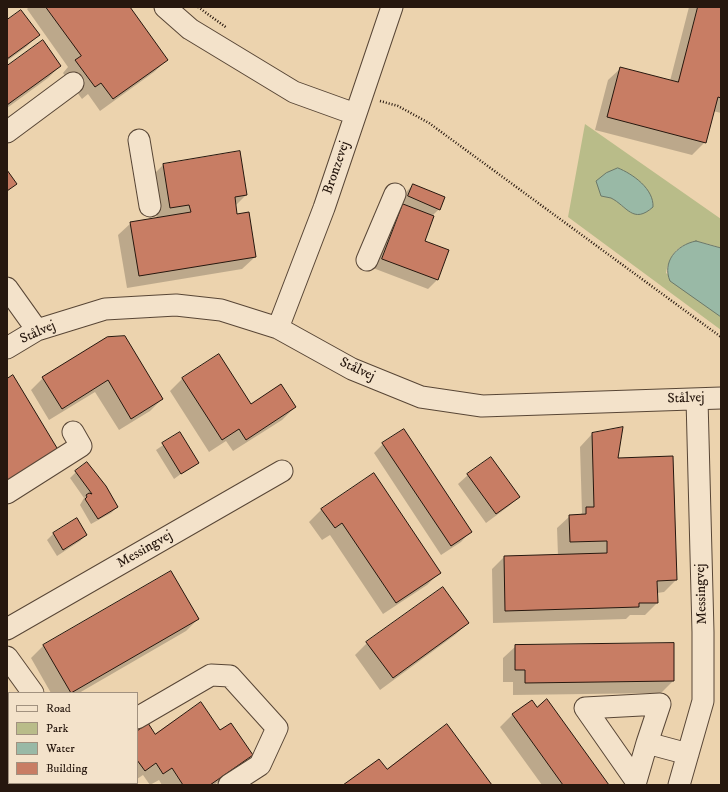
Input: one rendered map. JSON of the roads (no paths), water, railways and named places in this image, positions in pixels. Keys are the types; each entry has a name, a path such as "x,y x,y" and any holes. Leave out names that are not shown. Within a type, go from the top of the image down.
{"street":[{"path":"165,7 190,29 294,92 358,105"},
{"name":"Bronzevej","path":"278,328 324,208 392,7"},
{"path":"7,132 73,83"},
{"path":"139,140 150,206"},
{"path":"367,260 395,194"},
{"path":"7,288 37,330"},
{"name":"Stålvej","path":"7,348 37,330 105,309 176,305 221,310 278,328 352,369 421,397 482,406 721,398"},
{"name":"Messingvej","path":"679,785 703,701 703,626 697,399"},
{"path":"7,493 81,446 73,432"},
{"name":"Messingvej","path":"7,629 282,471"},
{"path":"7,657 32,692"},
{"path":"138,717 211,675 230,676 277,728 260,765 229,785"},
{"path":"647,743 688,754"}],"water":[{"path":"618,168 630,174 642,183 650,194 653,207 646,212 635,214 630,212 617,201 601,196 596,181 606,173"},
{"path":"696,241 721,248 721,317 670,281 668,267 672,255 682,246"}]}
